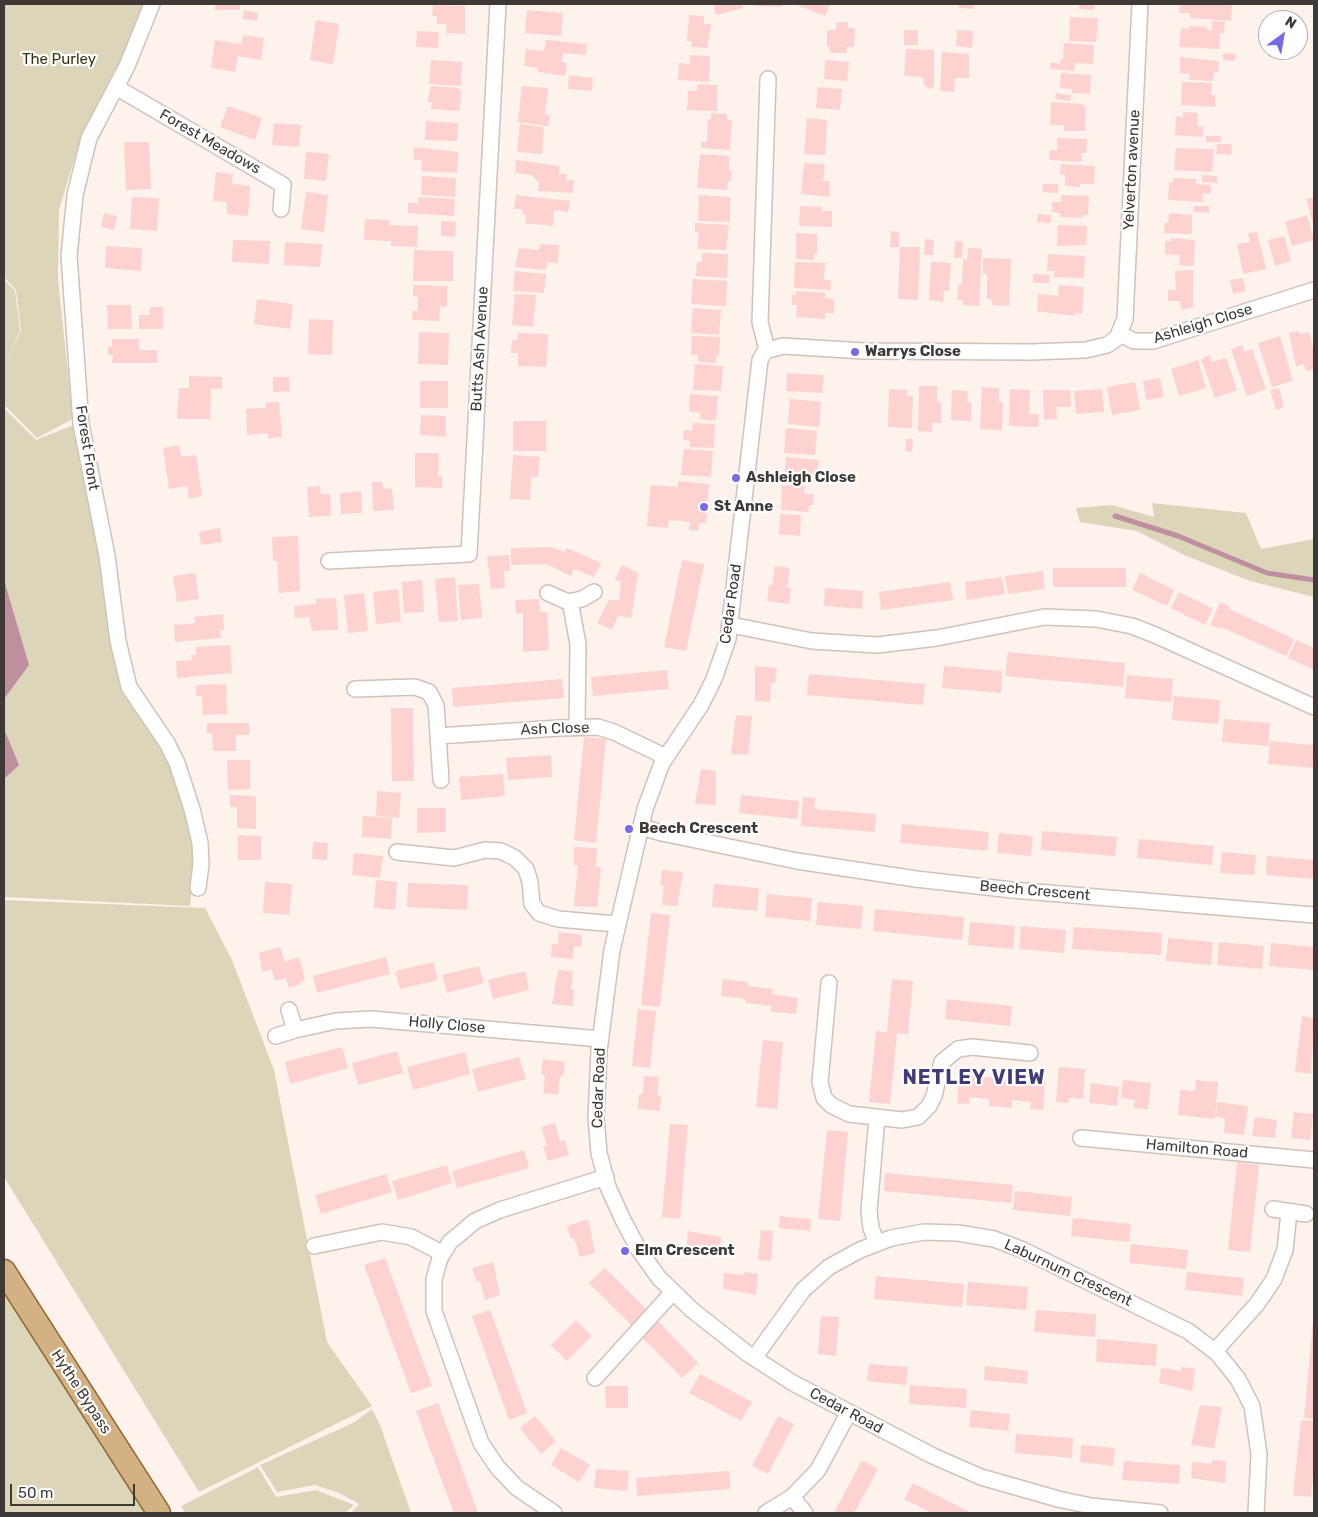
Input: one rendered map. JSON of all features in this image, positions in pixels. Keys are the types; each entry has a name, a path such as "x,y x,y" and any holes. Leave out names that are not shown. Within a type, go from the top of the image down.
{"main road":[{"name":"Hythe Bypass","path":"4,1271 159,1513"}],"street":[{"name":"Forest Front","path":"152,4 146,22 116,87 90,138 75,195 70,224 69,256 80,424 107,556 118,641 129,687 141,708 167,742 177,763 192,809 200,843 201,864 198,888"},
{"name":"Butts Ash Avenue","path":"329,561 469,554 498,4"},
{"name":"Yelverton avenue","path":"1120,334 1125,318 1140,4"},
{"path":"768,79 760,322 768,350 782,346 864,351 1086,350 1107,346 1120,334"},
{"name":"Forest Meadows","path":"116,87 283,185 281,208"},
{"name":"Ashleigh Close","path":"1120,334 1134,341 1153,341 1314,290"},
{"name":"Cedar Road","path":"768,350 762,356 758,366 731,625 724,652 712,685 666,757 654,783 616,924 596,1092 599,1153 606,1177 619,1213 639,1250 659,1278 712,1328 793,1383 932,1456 1000,1484 1083,1504 1160,1513"},
{"path":"548,593 558,599 570,601 582,599 594,592"},
{"path":"570,601 578,644 577,727"},
{"path":"731,625 812,641 877,644 936,638 1031,618 1062,616 1096,619 1126,624 1155,634 1314,706"},
{"path":"356,689 423,688 434,698 441,780"},
{"name":"Ash Close","path":"438,736 598,727 614,732 666,757"},
{"name":"Beech Crescent","path":"641,827 797,861 892,876 1012,890 1314,915"},
{"path":"398,852 454,858 485,850 501,851 514,858 526,869 530,882 532,904 539,913 558,919 616,924"},
{"path":"829,983 820,1073 821,1091 831,1105 849,1114 910,1119 924,1112 934,1096 942,1062 958,1049 972,1047 1030,1054"},
{"path":"289,1010 294,1030"},
{"name":"Holly Close","path":"276,1036 336,1021 371,1019 601,1039"},
{"path":"877,1117 869,1211 871,1228 877,1243"},
{"name":"Hamilton Road","path":"1080,1138 1314,1160"},
{"path":"547,1512 517,1488 502,1473 482,1443 434,1311 434,1279 442,1253 456,1235 486,1215 606,1177"},
{"path":"1273,1209 1306,1214"},
{"path":"1214,1351 1270,1287 1285,1250 1290,1212"},
{"path":"314,1246 382,1232 411,1237 442,1253"},
{"name":"Laburnum Crescent","path":"754,1358 793,1302 816,1277 845,1258 877,1243 907,1234 942,1232 977,1236 1007,1243 1188,1330 1214,1351 1238,1379 1252,1406 1259,1454 1256,1513"},
{"path":"595,1378 673,1292"},
{"path":"766,1513 792,1497 818,1470 849,1412"},
{"path":"792,1497 804,1513"}],"green space":[{"name":"The Purley","path":"4,4 152,4 133,36 77,150 59,210 58,280 73,419 37,438 4,405 4,279 15,291 20,330 6,362 21,330 16,290 4,277"},
{"path":"4,408 36,440 76,424 124,695 165,748 188,814 195,863 190,906 4,897"},
{"path":"1152,503 1246,513 1261,549 1314,539 1314,597 1250,581 1184,555 1137,531 1080,522 1076,508 1112,505 1154,517"},
{"path":"4,900 205,908 232,960 274,1070 327,1342 372,1406 199,1492 4,1177"},
{"path":"4,1284 151,1513 4,1513"},
{"path":"372,1409 380,1425 411,1513 351,1513 359,1504 339,1493 315,1485 277,1492 260,1465 353,1423"},
{"path":"258,1467 276,1497 316,1490 354,1505 345,1513 185,1513 181,1506"}],"shaded area":[{"path":"4,580 29,665 4,699"},
{"path":"4,729 19,765 4,779"}],"building":[{"path":"215,4 240,4 240,10 215,10"},
{"path":"713,4 742,4 743,8 716,15"},
{"path":"755,4 782,4 782,7 754,6"},
{"path":"800,4 830,4 825,16 799,6"},
{"path":"959,4 974,4 974,9 959,8"},
{"path":"1079,4 1095,4 1094,10 1079,9"},
{"path":"1180,4 1232,4 1231,21 1190,18 1190,13 1179,13"},
{"path":"433,5 465,6 465,34 446,33 447,24 437,24 437,16 432,16"},
{"path":"244,10 258,13 257,21 243,19"},
{"path":"527,10 563,13 561,36 525,33"},
{"path":"689,15 704,16 704,24 711,24 707,48 691,47 692,41 687,41"},
{"path":"1070,17 1098,18 1096,42 1069,41"},
{"path":"316,20 339,24 333,64 310,60"},
{"path":"1212,21 1225,22 1224,33 1220,33 1219,49 1179,47 1181,28 1189,29 1189,26 1207,27 1207,30 1212,31"},
{"path":"837,22 848,22 848,28 855,28 854,47 847,47 846,53 830,53 830,47 827,47 827,30 836,30"},
{"path":"904,30 918,30 918,45 904,45"},
{"path":"957,30 973,31 972,48 956,46"},
{"path":"417,31 439,32 438,48 416,47"},
{"path":"243,35 264,38 261,60 238,56 235,72 211,68 215,40 241,44"},
{"path":"546,40 587,44 586,55 563,53 562,62 567,63 565,76 538,72 538,68 524,66 526,49 544,51"},
{"path":"1064,43 1094,45 1093,64 1075,63 1074,71 1050,69 1051,62 1060,64 1060,60 1063,60"},
{"path":"906,49 934,50 934,86 931,89 924,85 923,77 904,76"},
{"path":"942,52 969,54 969,78 955,78 954,92 940,91"},
{"path":"1223,53 1236,54 1235,61 1223,60"},
{"path":"690,55 710,56 709,82 678,80 679,63 690,64"},
{"path":"1180,57 1219,61 1218,72 1214,72 1213,81 1189,80 1190,74 1180,73"},
{"path":"431,60 462,62 461,86 429,84"},
{"path":"825,60 849,62 847,81 824,79"},
{"path":"1061,73 1091,75 1090,94 1072,93 1072,89 1060,88"},
{"path":"569,75 593,78 592,91 568,89"},
{"path":"1182,82 1212,83 1211,95 1215,95 1215,107 1181,105"},
{"path":"697,84 717,85 717,111 687,110 688,91 697,91"},
{"path":"431,86 459,88 459,91 462,91 459,111 431,109 432,102 427,102"},
{"path":"522,86 548,88 545,115 550,115 548,126 518,122"},
{"path":"818,87 842,89 840,110 816,108"},
{"path":"1056,93 1071,95 1070,101 1055,99"},
{"path":"1051,102 1083,104 1083,107 1086,107 1085,131 1064,131 1064,125 1050,125"},
{"path":"228,106 262,118 255,140 220,127"},
{"path":"1183,112 1198,113 1197,126 1203,127 1203,137 1175,135 1176,116 1183,117"},
{"path":"711,113 727,114 727,120 732,120 730,150 701,148 701,142 707,142 708,119 711,119"},
{"path":"807,118 827,120 825,155 804,154"},
{"path":"426,121 458,123 457,141 425,140"},
{"path":"274,123 301,125 299,147 272,145"},
{"path":"520,124 544,127 542,154 517,152"},
{"path":"1206,136 1221,136 1221,142 1206,142"},
{"path":"1057,138 1087,139 1086,153 1081,153 1081,162 1049,160 1050,150 1057,150"},
{"path":"124,142 149,142 151,189 126,190"},
{"path":"1217,144 1232,144 1231,155 1216,154"},
{"path":"414,147 458,152 457,173 421,171 422,160 414,159"},
{"path":"1176,148 1214,149 1212,172 1174,170"},
{"path":"306,152 329,154 326,181 304,179"},
{"path":"700,154 729,156 729,171 732,171 731,181 728,181 727,190 697,188"},
{"path":"516,160 559,166 559,174 567,174 566,180 574,180 573,193 538,191 539,183 532,175 515,173"},
{"path":"804,163 825,164 823,181 830,181 829,197 801,194"},
{"path":"1061,164 1095,166 1094,184 1080,184 1080,187 1065,186 1065,175 1060,174"},
{"path":"216,172 233,174 232,184 250,186 248,216 227,214 227,202 213,201"},
{"path":"1202,175 1217,176 1217,183 1202,182"},
{"path":"422,176 456,178 455,197 421,195"},
{"path":"1174,178 1196,179 1196,184 1211,185 1211,193 1202,194 1203,202 1168,200 1169,182 1173,183"},
{"path":"1043,184 1058,184 1058,193 1042,192"},
{"path":"306,192 328,195 324,232 301,229"},
{"path":"516,195 570,201 568,212 554,210 553,226 525,223 526,214 522,214 523,209 514,209"},
{"path":"699,195 730,197 730,222 698,221"},
{"path":"1061,195 1089,196 1088,215 1083,215 1082,218 1060,217 1060,213 1052,212 1052,202 1061,202"},
{"path":"132,197 159,198 157,231 130,229"},
{"path":"418,197 455,199 454,216 408,213 408,203 418,203"},
{"path":"1314,197 1314,227 1306,199"},
{"path":"800,206 822,207 822,211 832,211 832,227 799,226"},
{"path":"1194,206 1209,206 1209,213 1193,212"},
{"path":"104,213 117,216 114,230 101,227"},
{"path":"1169,213 1192,215 1192,234 1164,233"},
{"path":"1038,214 1051,215 1051,223 1037,222"},
{"path":"1307,215 1314,240 1292,246 1285,222"},
{"path":"365,219 389,220 389,225 418,226 417,247 391,246 391,241 364,240"},
{"path":"441,221 456,222 455,237 441,236"},
{"path":"695,223 729,225 726,250 697,249 699,233 695,232"},
{"path":"1058,225 1087,226 1086,245 1057,246"},
{"path":"891,231 899,232 899,247 890,247"},
{"path":"1257,232 1266,269 1243,274 1237,244 1250,242 1248,233"},
{"path":"796,233 817,234 817,254 814,254 814,260 796,259"},
{"path":"1284,236 1291,261 1275,266 1268,240"},
{"path":"1171,238 1195,240 1194,266 1179,265 1180,255 1165,254 1165,241 1171,241"},
{"path":"925,239 934,240 933,255 924,255"},
{"path":"233,240 270,241 269,264 232,262"},
{"path":"955,241 963,242 962,258 954,258"},
{"path":"285,242 322,244 320,267 284,265"},
{"path":"540,244 559,245 558,263 547,262 546,270 515,267 519,248 539,250"},
{"path":"106,246 142,248 141,271 105,268"},
{"path":"900,247 920,247 918,300 898,299"},
{"path":"968,248 982,249 979,306 963,305 963,300 957,300 958,285 962,285 963,259 967,259"},
{"path":"414,250 453,251 453,281 413,281"},
{"path":"702,253 728,254 727,278 696,276 697,262 702,262"},
{"path":"1048,254 1085,256 1084,278 1054,277 1054,271 1047,271"},
{"path":"983,258 1011,259 1009,306 992,305 992,299 987,299 987,274 983,274"},
{"path":"795,262 825,263 824,280 831,280 830,290 794,288"},
{"path":"931,262 951,263 949,291 944,291 943,302 929,300"},
{"path":"1193,270 1193,308 1181,309 1180,301 1168,301 1168,290 1176,290 1175,271"},
{"path":"515,271 546,274 544,293 513,291"},
{"path":"1033,274 1050,275 1049,283 1033,283"},
{"path":"1243,278 1246,291 1233,294 1230,280"},
{"path":"693,279 727,281 726,306 691,304"},
{"path":"413,285 447,286 447,307 440,306 439,321 412,320 413,311 418,311 418,297 413,296"},
{"path":"1059,285 1084,287 1082,314 1075,313 1074,316 1037,311 1038,294 1058,296"},
{"path":"796,291 826,293 825,298 834,299 834,313 825,313 825,319 796,317 797,305 792,305 792,295 796,295"},
{"path":"515,294 536,295 533,327 512,325"},
{"path":"257,299 293,304 290,329 254,324"},
{"path":"107,305 131,305 132,329 108,329"},
{"path":"150,307 163,307 163,329 139,329 139,315 150,315"},
{"path":"693,308 721,310 719,335 691,333"},
{"path":"309,319 333,320 332,355 308,354"},
{"path":"1299,331 1300,334 1309,332 1314,352 1314,369 1306,371 1304,364 1296,367 1289,333"},
{"path":"419,332 449,333 448,365 418,364"},
{"path":"518,333 548,334 546,367 518,366 518,353 511,353 512,340 517,340"},
{"path":"692,336 720,337 719,356 716,355 716,363 698,362 698,355 691,355"},
{"path":"1280,336 1293,381 1272,387 1258,343"},
{"path":"112,339 139,339 139,350 157,350 157,363 112,363 113,355 108,355 108,347 112,347"},
{"path":"1242,345 1245,352 1252,349 1266,389 1247,396 1231,349"},
{"path":"1210,355 1212,362 1226,358 1237,390 1215,398 1201,359"},
{"path":"1198,360 1206,388 1179,396 1171,369"},
{"path":"695,364 723,366 721,391 693,390"},
{"path":"787,373 824,375 822,393 786,391"},
{"path":"189,376 222,377 222,389 211,388 210,419 177,419 179,388 189,388"},
{"path":"273,377 289,377 290,391 273,392"},
{"path":"1160,378 1164,397 1146,400 1143,381"},
{"path":"420,381 448,381 448,408 420,408"},
{"path":"1135,382 1140,410 1112,415 1107,387"},
{"path":"919,386 937,386 937,402 941,402 941,423 932,423 932,432 918,431"},
{"path":"982,387 999,388 999,402 1003,402 1002,430 980,429"},
{"path":"1279,388 1284,407 1276,410 1270,390"},
{"path":"889,389 907,390 907,396 913,396 912,428 888,427"},
{"path":"1010,389 1030,390 1029,414 1039,414 1038,427 1009,426"},
{"path":"1102,389 1104,412 1076,414 1074,391"},
{"path":"952,390 968,391 967,402 971,402 971,421 951,420"},
{"path":"1043,390 1070,390 1071,407 1056,407 1057,419 1044,420"},
{"path":"690,394 718,396 716,421 700,419 700,413 689,411"},
{"path":"790,399 821,402 819,427 788,424"},
{"path":"279,402 282,437 268,438 268,433 247,435 246,409 266,408 265,403"},
{"path":"421,415 446,416 446,437 420,435"},
{"path":"513,421 546,421 546,451 513,451"},
{"path":"693,423 715,424 714,448 690,447 690,441 683,440 684,430 692,431"},
{"path":"786,428 817,431 815,455 784,453"},
{"path":"906,439 913,439 912,452 905,451"},
{"path":"179,445 181,457 196,455 202,496 189,499 187,486 169,489 163,448"},
{"path":"684,449 713,451 711,477 681,475"},
{"path":"415,453 439,453 438,476 442,476 442,488 415,487"},
{"path":"513,455 540,457 538,477 531,477 530,500 510,499"},
{"path":"786,457 819,460 817,481 784,479"},
{"path":"678,481 709,484 706,523 699,523 698,531 689,530 690,522 669,520 668,528 647,526 651,485 678,487"},
{"path":"372,482 382,482 383,488 392,489 394,510 373,511"},
{"path":"782,485 805,486 804,494 814,494 813,505 809,505 808,512 781,510"},
{"path":"320,486 321,494 330,494 331,516 309,517 307,487"},
{"path":"361,491 362,513 341,514 340,493"},
{"path":"780,514 801,515 800,536 779,534"},
{"path":"220,528 222,542 201,545 199,532"},
{"path":"298,536 300,591 279,593 277,561 273,561 272,537"},
{"path":"551,547 565,552 567,548 601,563 594,577 574,569 571,576 546,564 511,565 511,548"},
{"path":"509,555 510,571 504,571 505,588 491,589 487,556"},
{"path":"682,560 704,564 686,651 664,647"},
{"path":"622,565 638,573 631,618 618,616 612,630 597,623 609,600 619,600 621,582 615,579"},
{"path":"775,566 790,568 787,587 791,588 789,604 767,601 769,585 772,585"},
{"path":"1053,568 1126,568 1126,587 1053,587"},
{"path":"1043,571 1045,589 1008,594 1005,576"},
{"path":"195,573 199,599 177,602 173,576"},
{"path":"1140,573 1174,590 1167,606 1132,590"},
{"path":"455,577 458,621 439,622 435,579"},
{"path":"1002,577 1005,594 967,600 965,582"},
{"path":"422,580 424,612 404,613 402,582"},
{"path":"950,582 953,600 881,610 879,592"},
{"path":"479,584 482,618 461,620 458,585"},
{"path":"825,588 863,591 862,609 824,606"},
{"path":"398,589 401,622 376,624 373,592"},
{"path":"1179,592 1213,609 1205,625 1171,608"},
{"path":"364,593 368,631 348,633 344,595"},
{"path":"336,598 338,630 312,631 309,617 295,618 294,606 316,604 316,599"},
{"path":"539,599 540,612 547,612 549,650 523,652 523,613 516,614 515,600"},
{"path":"1220,602 1230,607 1229,609 1294,639 1286,656 1221,627 1220,629 1210,625"},
{"path":"223,614 224,630 220,630 221,638 175,642 174,625 195,623 194,617"},
{"path":"1296,640 1314,648 1314,670 1288,658"},
{"path":"230,645 232,673 177,678 176,661 192,660 191,655 196,655 196,647"},
{"path":"1008,652 1125,663 1123,687 1005,676"},
{"path":"755,666 777,668 775,683 771,683 770,702 755,701"},
{"path":"944,666 1002,671 1001,693 942,688"},
{"path":"667,670 669,689 593,696 591,677"},
{"path":"809,674 925,684 923,705 807,695"},
{"path":"1127,675 1173,679 1171,702 1125,698"},
{"path":"562,679 564,698 453,707 452,688"},
{"path":"226,684 227,714 203,715 202,696 196,696 196,685"},
{"path":"1174,696 1220,700 1218,724 1172,720"},
{"path":"391,708 413,708 414,781 392,781"},
{"path":"736,715 752,716 748,755 731,754"},
{"path":"1224,719 1270,723 1268,746 1222,742"},
{"path":"207,723 249,723 249,735 236,735 236,751 213,751 212,733 207,733"},
{"path":"584,737 606,739 596,843 574,840"},
{"path":"1270,741 1314,745 1314,768 1268,764"},
{"path":"551,755 552,777 508,780 506,758"},
{"path":"227,760 250,760 250,789 228,790"},
{"path":"701,769 716,771 716,805 695,804"},
{"path":"503,774 505,796 461,800 459,777"},
{"path":"377,791 401,793 399,818 376,816"},
{"path":"230,795 256,796 256,829 237,828 237,807 230,807"},
{"path":"741,795 799,801 797,819 739,813"},
{"path":"803,797 815,798 814,809 876,814 875,832 801,826"},
{"path":"417,808 446,808 446,832 417,833"},
{"path":"363,816 392,818 391,839 362,837"},
{"path":"902,824 989,832 987,851 900,843"},
{"path":"1042,831 1117,837 1115,856 1041,850"},
{"path":"999,833 1033,836 1031,856 997,853"},
{"path":"238,835 261,836 261,860 238,860"},
{"path":"1139,839 1214,846 1212,865 1137,858"},
{"path":"313,842 328,843 327,860 312,859"},
{"path":"574,847 597,848 596,867 601,867 597,907 574,906 578,866 574,865"},
{"path":"1222,852 1256,855 1254,875 1220,873"},
{"path":"354,853 383,856 380,878 352,875"},
{"path":"1267,856 1314,860 1314,879 1266,875"},
{"path":"662,870 683,872 677,906 662,905 664,885 660,885"},
{"path":"376,880 397,882 395,910 374,908"},
{"path":"265,882 292,884 289,915 263,913"},
{"path":"408,883 468,885 467,910 407,907"},
{"path":"714,884 759,888 757,911 712,907"},
{"path":"767,894 812,898 810,921 765,917"},
{"path":"818,902 863,906 861,929 816,925"},
{"path":"875,909 964,917 962,940 873,931"},
{"path":"651,913 670,915 660,1007 641,1005"},
{"path":"970,922 1015,926 1013,949 968,945"},
{"path":"1021,926 1066,930 1064,953 1019,949"},
{"path":"1074,927 1162,933 1161,955 1072,949"},
{"path":"559,932 582,935 581,947 574,946 573,959 551,957 552,944 558,944"},
{"path":"1168,938 1213,942 1211,965 1166,961"},
{"path":"1219,942 1264,946 1262,969 1217,965"},
{"path":"1271,943 1314,947 1314,970 1269,966"},
{"path":"280,947 285,962 299,957 305,980 300,982 301,984 289,988 286,978 275,981 271,969 262,972 259,953"},
{"path":"386,957 390,974 317,993 313,976"},
{"path":"433,962 438,980 400,989 395,971"},
{"path":"479,966 484,983 447,993 442,975"},
{"path":"558,970 573,971 571,990 574,990 573,1006 552,1004"},
{"path":"525,971 529,990 493,999 488,980"},
{"path":"723,979 748,982 748,986 773,989 772,994 798,998 796,1014 771,1012 771,1006 746,1003 746,999 721,996"},
{"path":"892,979 913,981 908,1034 897,1033 890,1104 869,1102 876,1031 887,1033"},
{"path":"947,999 1012,1006 1010,1026 945,1019"},
{"path":"638,1009 656,1011 650,1068 632,1066"},
{"path":"1302,1016 1314,1018 1311,1074 1295,1072"},
{"path":"763,1040 783,1042 777,1109 756,1107"},
{"path":"342,1047 348,1068 290,1084 285,1062"},
{"path":"397,1051 403,1073 358,1085 352,1063"},
{"path":"465,1052 470,1074 413,1090 407,1067"},
{"path":"519,1057 526,1079 478,1092 472,1069"},
{"path":"543,1059 565,1062 563,1077 560,1076 558,1095 543,1093 545,1075 541,1074"},
{"path":"1059,1067 1085,1069 1083,1099 1069,1098 1068,1103 1056,1102"},
{"path":"959,1075 1045,1082 1043,1110 1030,1109 1031,1102 1012,1100 1012,1108 989,1106 989,1099 969,1097 969,1104 957,1103"},
{"path":"644,1076 659,1077 657,1095 661,1096 660,1111 638,1109 639,1094 643,1094"},
{"path":"1123,1080 1151,1083 1148,1109 1134,1108 1135,1100 1121,1098"},
{"path":"1196,1080 1218,1082 1215,1119 1178,1115 1180,1090 1195,1091"},
{"path":"1091,1083 1119,1087 1117,1106 1089,1103"},
{"path":"1217,1102 1248,1106 1244,1135 1224,1133 1225,1118 1216,1117"},
{"path":"1294,1112 1313,1114 1310,1140 1291,1138"},
{"path":"1255,1117 1277,1120 1275,1138 1252,1136"},
{"path":"555,1123 560,1141 565,1140 569,1155 548,1161 543,1146 547,1145 541,1127"},
{"path":"670,1124 688,1125 680,1219 662,1217"},
{"path":"827,1130 848,1132 840,1221 818,1219"},
{"path":"524,1150 529,1168 457,1188 452,1171"},
{"path":"1237,1162 1259,1165 1250,1252 1228,1250"},
{"path":"447,1165 452,1183 398,1200 392,1181"},
{"path":"885,1173 1013,1185 1011,1203 884,1191"},
{"path":"386,1174 392,1192 321,1214 315,1195"},
{"path":"1015,1191 1072,1197 1070,1216 1013,1210"},
{"path":"780,1216 811,1219 810,1231 779,1228"},
{"path":"1073,1218 1131,1224 1129,1242 1071,1236"},
{"path":"588,1219 595,1253 580,1257 574,1238 571,1239 567,1226"},
{"path":"761,1230 773,1231 771,1261 758,1260"},
{"path":"688,1231 721,1237 720,1253 700,1251 700,1254 686,1253"},
{"path":"1131,1244 1188,1250 1186,1269 1129,1263"},
{"path":"385,1258 432,1386 411,1393 364,1265"},
{"path":"493,1262 500,1295 485,1300 480,1281 477,1282 472,1268"},
{"path":"605,1268 647,1310 631,1325 589,1283"},
{"path":"744,1272 758,1274 756,1295 723,1289 724,1273 744,1275"},
{"path":"1187,1272 1244,1278 1242,1296 1185,1290"},
{"path":"876,1276 964,1284 962,1307 874,1299"},
{"path":"968,1282 1028,1287 1026,1310 966,1305"},
{"path":"490,1310 527,1413 509,1420 472,1316"},
{"path":"1036,1310 1096,1314 1095,1337 1034,1332"},
{"path":"821,1316 839,1317 836,1356 818,1354"},
{"path":"576,1320 592,1336 567,1361 551,1345"},
{"path":"657,1320 698,1363 682,1378 641,1336"},
{"path":"1314,1321 1314,1419 1304,1418"},
{"path":"1097,1339 1157,1344 1156,1366 1096,1362"},
{"path":"869,1364 908,1367 906,1385 867,1381"},
{"path":"985,1366 1028,1371 1027,1384 984,1380"},
{"path":"1181,1367 1195,1369 1192,1391 1159,1383 1161,1368 1181,1371"},
{"path":"700,1374 752,1402 741,1421 689,1393"},
{"path":"910,1385 967,1389 966,1408 909,1404"},
{"path":"605,1386 628,1386 628,1408 606,1408"},
{"path":"438,1403 478,1513 454,1513 416,1411"},
{"path":"1200,1405 1222,1407 1214,1448 1191,1445"},
{"path":"971,1410 1010,1414 1008,1431 969,1427"},
{"path":"535,1416 556,1441 541,1454 520,1428"},
{"path":"778,1416 794,1424 768,1474 752,1466"},
{"path":"1301,1420 1314,1421 1314,1463 1311,1497 1293,1495"},
{"path":"1016,1434 1073,1438 1072,1458 1015,1453"},
{"path":"1081,1445 1115,1448 1113,1466 1080,1462"},
{"path":"561,1448 590,1465 579,1482 551,1465"},
{"path":"862,1460 878,1469 854,1513 834,1513"},
{"path":"1212,1460 1226,1461 1225,1483 1191,1478 1192,1462 1212,1464"},
{"path":"1124,1461 1180,1465 1179,1484 1122,1480"},
{"path":"596,1469 629,1471 627,1491 594,1488"},
{"path":"729,1471 730,1489 637,1496 636,1478"},
{"path":"913,1483 971,1513 932,1513 904,1499"}],"waterway":[{"path":"1115,516 1178,536 1267,573 1314,580"}],"place":[{"name":"Warrys Close","path":"855,352"},
{"name":"Ashleigh Close","path":"736,478"},
{"name":"St Anne","path":"704,507"},
{"name":"Beech Crescent","path":"629,829"},
{"name":"Elm Crescent","path":"625,1251"}],"district":[{"name":"NETLEY VIEW","path":"974,1078"}]}
